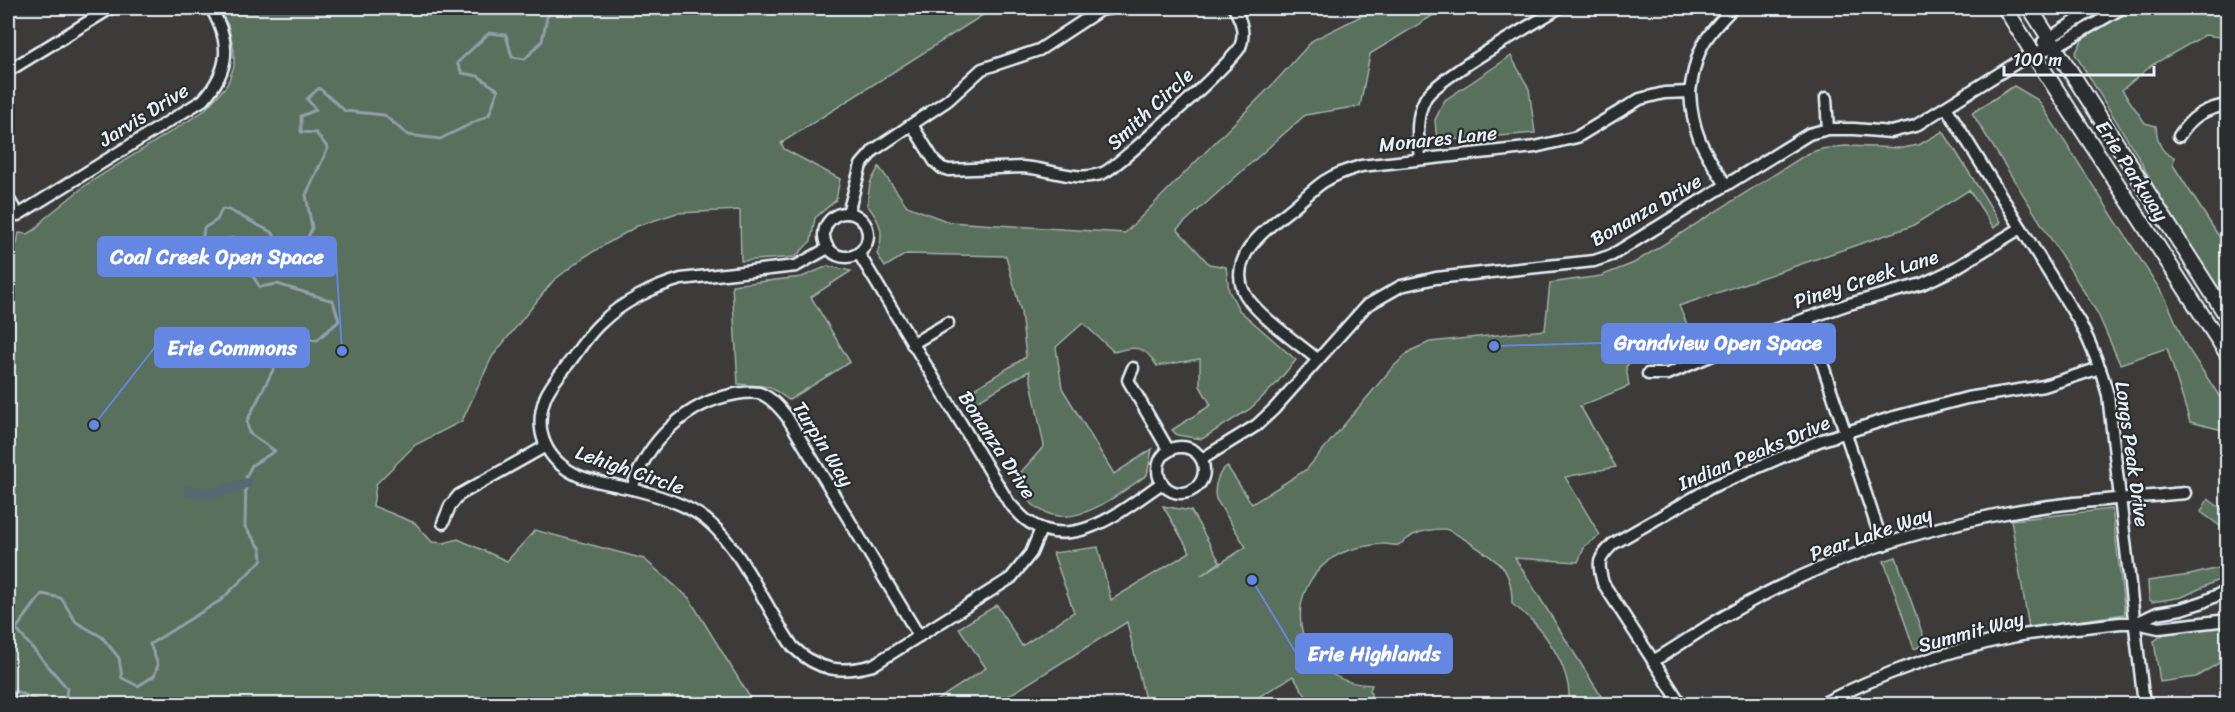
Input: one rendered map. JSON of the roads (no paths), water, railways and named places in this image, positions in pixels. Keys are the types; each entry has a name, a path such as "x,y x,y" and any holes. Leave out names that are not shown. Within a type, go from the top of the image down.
{"main road":[{"name":"Erie Parkway","path":"2005,8 2228,355"},
{"name":"Erie Parkway","path":"2030,8 2228,318"}],"street":[{"path":"8,71 111,8"},
{"name":"Jarvis Drive","path":"8,198 18,215 203,99 214,87 220,74 226,42 222,26 211,8"},
{"path":"848,213 861,165 874,150 948,100 982,69 1039,50 1100,10 1112,8"},
{"name":"Smith Circle","path":"912,125 935,162 949,171 1022,167 1080,177 1103,173 1114,167 1167,120 1240,48 1243,28 1234,8"},
{"path":"1420,159 1418,127 1426,97 1445,80 1559,8"},
{"path":"1726,184 1698,140 1691,116 1690,92 1695,61 1704,42 1733,8"},
{"path":"2052,42 2096,8"},
{"path":"2052,42 2122,8"},
{"name":"Bonanza Drive","path":"1202,459 1257,425 1366,306 1401,286 1436,278 1594,261 1612,255 1809,134 1828,129 1891,132 1915,126 2052,42"},
{"name":"Monares Lane","path":"1317,359 1254,306 1244,291 1241,268 1245,256 1257,238 1324,182 1344,171 1361,166 1535,147 1577,137 1640,99 1664,93 1690,92"},
{"path":"1826,98 1828,129"},
{"path":"2179,136 2193,118 2201,112 2228,105"},
{"name":"Longs Peak Drive","path":"1946,107 2080,322 2095,352 2108,395 2144,705"},
{"path":"848,213 862,220 868,234 867,241 859,254 839,256 828,248 824,235 829,221 848,213"},
{"name":"Piney Creek Lane","path":"1648,374 1668,374 1733,345 1807,318 1922,284 1952,270 2021,228"},
{"path":"443,523 450,506 459,495 546,446 542,438 545,398 552,385 600,323 611,314 662,284 681,279 796,266 828,248"},
{"path":"859,254 914,347 948,323"},
{"path":"1807,318 1883,545"},
{"name":"Bonanza Drive","path":"914,347 1010,503 1025,519 1041,529"},
{"path":"1133,368 1128,380 1169,451"},
{"name":"Indian Peaks Drive","path":"1681,705 1603,583 1599,568 1600,556 1613,544 1712,487 1761,464 1846,432 1956,401 2044,386 2100,368"},
{"name":"Turpin Way","path":"632,489 643,463 679,419 708,401 759,393 779,406 787,417 919,636"},
{"name":"Lehigh Circle","path":"546,446 564,469 581,477 632,489 674,503 709,522 734,552 794,647 803,657 819,666 835,670 854,670 873,665 1011,578 1030,553 1041,529"},
{"path":"1178,447 1187,448 1202,459 1204,473 1198,486 1192,491 1176,492 1162,483 1159,476 1160,462 1169,451 1178,447"},
{"path":"1041,529 1062,534 1087,529 1162,483"},
{"name":"Pear Lake Way","path":"1653,661 1724,616 1841,561 1883,545 2002,514 2185,493"},
{"path":"2136,623 2157,613 2203,602 2228,590"},
{"path":"2136,623 2159,628 2228,620"},
{"name":"Summit Way","path":"1822,705 1891,674 2016,636 2136,623"}],"waterway":[{"path":"65,704 67,688 16,629 42,594 61,598 76,622 102,637 119,658 122,678 138,686 154,676 158,665 150,644 221,600 262,560 261,549 245,527 246,477 252,465 275,451 249,433 247,421 274,368 256,356 262,345 290,337 317,340 339,321 333,301 277,284 260,287 252,275 254,258 233,238 209,245 202,242 204,228 217,220 222,209 229,210 273,233 282,254 303,249 312,228 306,195 328,148 316,133 301,132 301,116 316,110 307,99 319,88 345,111 384,115 408,135 440,139 489,115 498,90 478,76 462,73 457,63 489,33 506,35 512,57 525,59 542,41 547,17 556,8"},
{"path":"189,491 218,492 246,483"},
{"path":"11,704 15,691 46,704"}],"place":[{"name":"Grandview Open Space","path":"1494,346"},
{"name":"Coal Creek Open Space","path":"342,351"},
{"name":"Erie Commons","path":"94,425"},
{"name":"Erie Highlands","path":"1252,580"}]}
